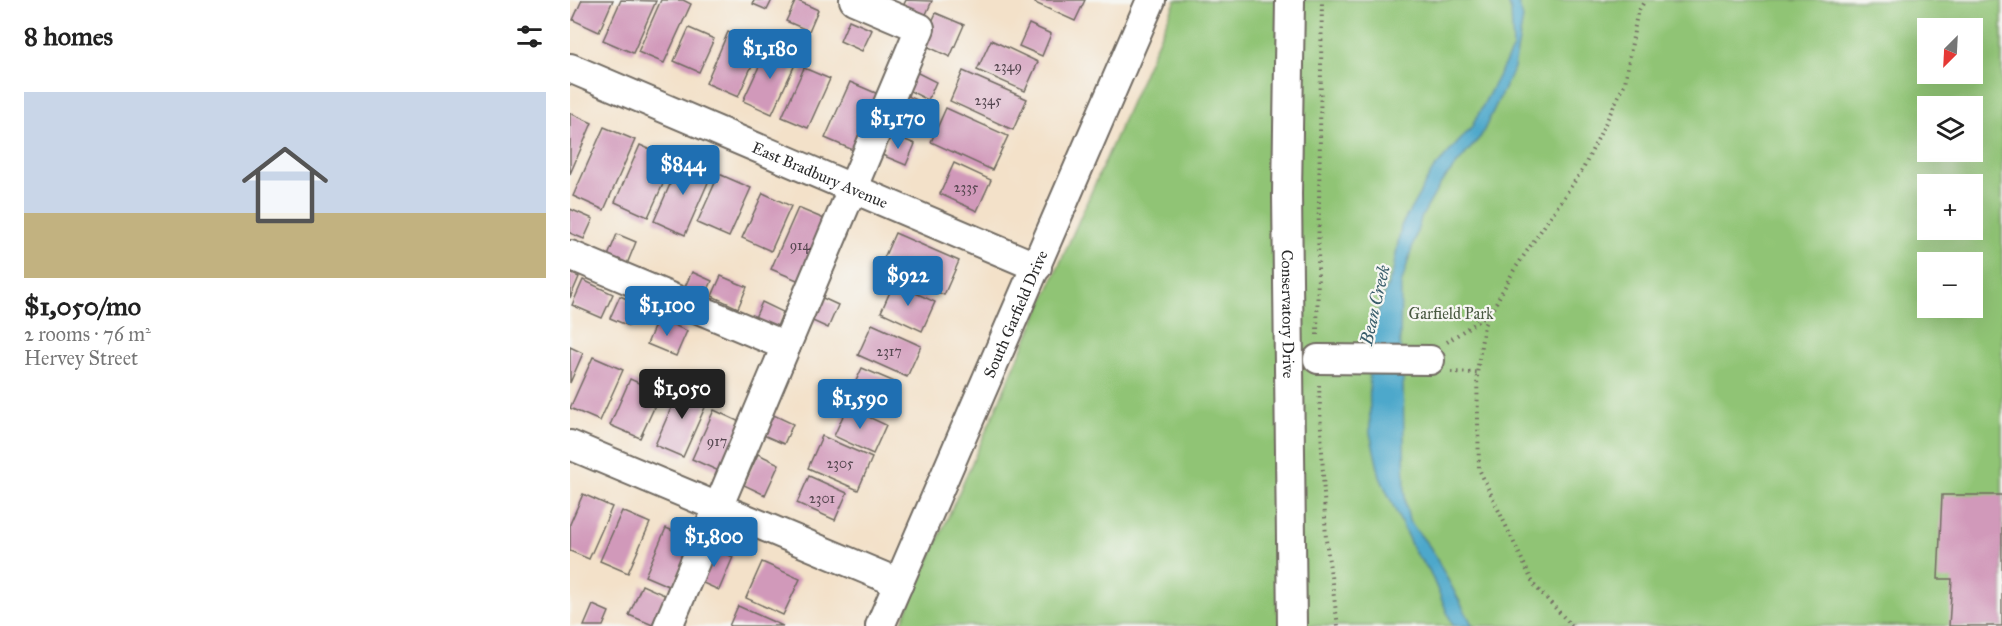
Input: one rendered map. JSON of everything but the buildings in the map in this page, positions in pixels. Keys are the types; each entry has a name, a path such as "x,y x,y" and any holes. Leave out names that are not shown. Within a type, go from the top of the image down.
{"street":[{"path":"668,626 920,28 854,0"},
{"name":"South Garfield Drive","path":"880,626 1151,0"},
{"name":"Conservatory Drive","path":"1290,0 1287,194 1292,626"},
{"name":"East Bradbury Avenue","path":"570,68 1037,267"},
{"path":"570,255 786,346"},
{"path":"1318,359 1421,360"},
{"path":"570,445 899,583"}],"path":[{"path":"1322,0 1318,359 1326,540 1338,626"},
{"path":"1572,626 1534,585 1479,469 1477,372 1484,325 1514,270 1583,169 1625,83 1637,14 1645,0"},
{"path":"1421,360 1491,312"}],"green space":[{"name":"Garfield Park","path":"1176,0 2002,0 2002,626 900,626"}],"water":[{"name":"Bean Creek","path":"1507,0 1517,0 1523,18 1514,68 1481,136 1441,183 1421,218 1401,285 1400,342 1405,501 1409,521 1430,547 1473,626 1453,626 1429,570 1415,553 1380,477 1370,433 1369,345 1377,314 1393,271 1401,226 1433,170 1471,128 1513,48 1511,11"}]}
